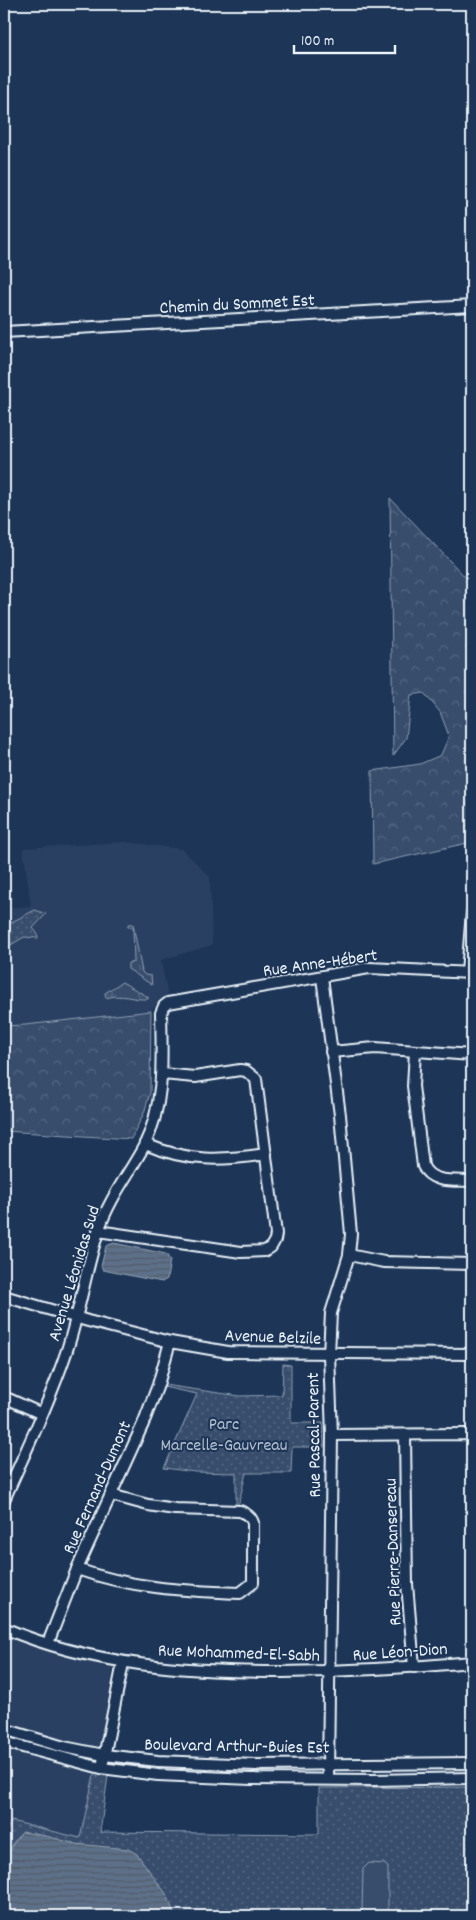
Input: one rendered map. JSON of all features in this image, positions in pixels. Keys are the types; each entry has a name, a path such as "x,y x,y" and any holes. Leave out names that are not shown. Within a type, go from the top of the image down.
{"street":[{"name":"Chemin du Sommet Est","path":"4,332 472,306"},
{"path":"470,973 472,912"},
{"name":"Rue Anne-Hébert","path":"173,1002 369,968 470,973"},
{"name":"Rue Pascal-Parent","path":"322,977 347,1179 351,1234 350,1255 331,1313 329,1354 332,1435 328,1778"},
{"name":"Avenue Léonidas Sud","path":"4,1500 42,1414 67,1350 98,1231 112,1199 145,1144 158,1107 162,1074 161,1013 164,1006 173,1002"},
{"path":"331,1052 375,1048 472,1055"},
{"path":"415,1051 413,1086 422,1160 425,1170 436,1178 472,1182"},
{"path":"98,1231 241,1252 271,1248 276,1240 258,1089 252,1074 240,1070 195,1077 162,1074"},
{"path":"145,1144 174,1155 206,1160 266,1154"},
{"path":"350,1255 382,1262 472,1264"},
{"name":"Avenue Belzile","path":"4,1296 76,1318 170,1342 228,1352 472,1354"},
{"name":"Rue Fernand-Dumont","path":"48,1643 77,1570 158,1385 170,1342"},
{"path":"4,1397 42,1414"},
{"path":"332,1435 465,1434 472,1436"},
{"name":"Rue Pierre-Dansereau","path":"405,1435 407,1584 414,1667"},
{"path":"77,1570 113,1581 179,1591 240,1594 253,1583 253,1523 247,1514 240,1511 175,1509 148,1505 111,1495"},
{"name":"Rue Mohammed-El-Sabh","path":"4,1628 88,1655 123,1663 198,1671 330,1671"},
{"name":"Rue Léon-Dion","path":"330,1671 472,1662"},
{"path":"101,1768 123,1663"},
{"name":"Boulevard Arthur-Buies Est","path":"4,1729 64,1747 104,1755 158,1761 237,1765 472,1763"},
{"name":"Boulevard Arthur-Buies Est","path":"4,1742 101,1768 158,1775 374,1780 472,1778"}],"shaded area":[{"path":"125,842 182,849 210,877 212,945 161,960 168,998 160,999 151,1011 4,1026 4,908 31,906 23,848"},
{"path":"114,1243 166,1254 170,1260 167,1279 162,1282 103,1270 101,1266 106,1246"},
{"path":"4,1635 113,1669 96,1767 80,1838 11,1821 4,1837"},
{"path":"23,1832 76,1844 128,1849 137,1854 167,1895 175,1916 4,1916 4,1883 7,1859 16,1839"}],"green space":[{"path":"390,498 467,579 470,523 472,523 472,842 373,864 372,771 420,764 441,755 449,736 440,712 424,693 411,695 406,738 393,756"},
{"path":"35,910 46,914 33,928 38,938 24,937 9,946 4,938 4,926"},
{"path":"128,924 133,924 142,972 145,975 151,976 152,985 128,969 128,963 134,962 133,927 128,927"},
{"path":"122,982 148,997 148,999 123,996 106,998 105,993"},
{"path":"151,1011 150,1093 144,1113 131,1139 4,1131 4,1026"},
{"name":"Parc Marcelle-Gauvreau","path":"283,1364 291,1365 291,1423 323,1423 324,1447 292,1447 291,1473 246,1473 238,1506 236,1506 236,1473 195,1472 164,1468 197,1394 163,1387 164,1385 240,1396 282,1395"},
{"path":"94,1775 108,1776 100,1832 319,1834 319,1788 472,1787 472,1916 4,1916 4,1837 11,1821 80,1838"},
{"path":"470,1823 472,1823 472,1916 467,1916"},
{"path":"369,1863 385,1864 388,1868 388,1912 386,1916 365,1916 362,1912 363,1869"},
{"path":"406,1911 441,1912 441,1916 406,1916"}]}
